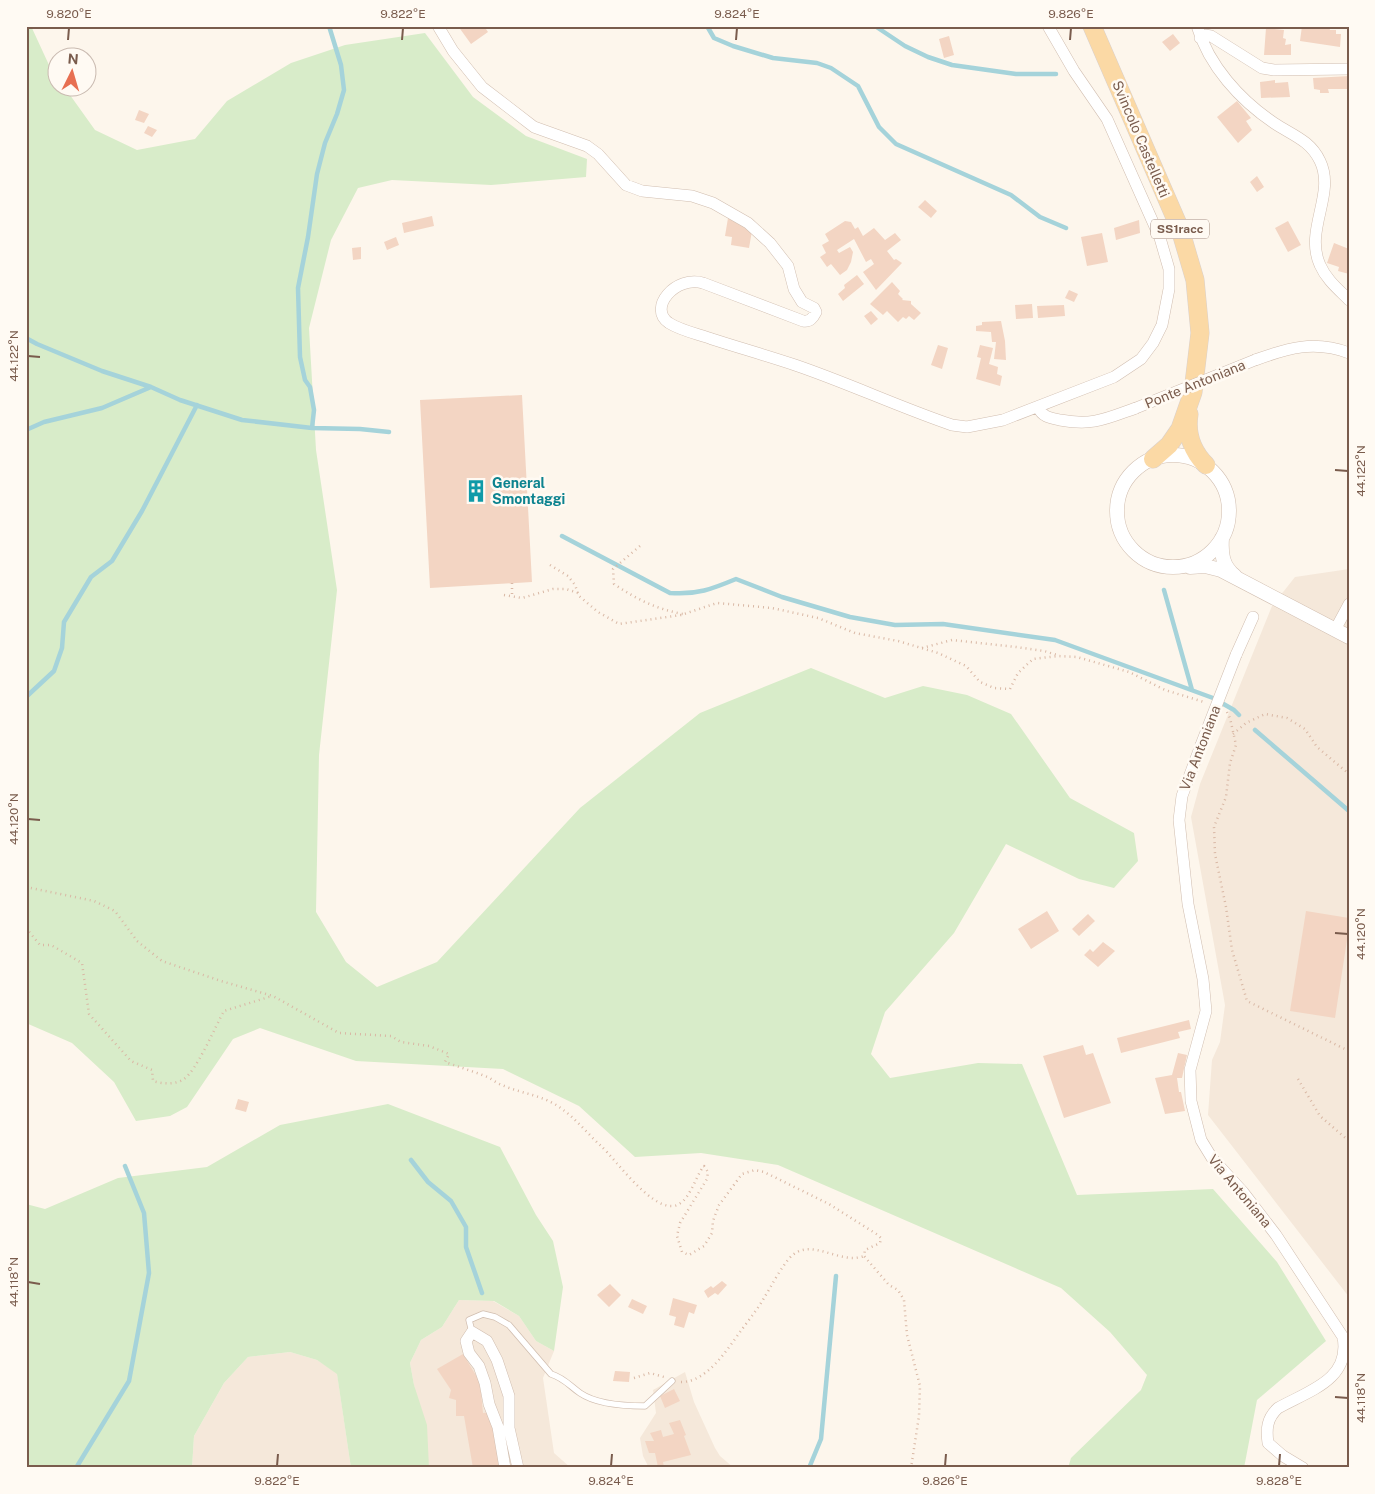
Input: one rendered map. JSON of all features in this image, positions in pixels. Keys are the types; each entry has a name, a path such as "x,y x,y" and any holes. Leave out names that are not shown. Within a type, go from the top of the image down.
{"main road":[{"name":"Svincolo Castelletti","path":"1092,26 1180,229 1195,280 1200,332 1198,358 1190,401"},
{"name":"SS1racc","path":"1153,459 1169,445 1180,429 1190,401"},
{"name":"SS1racc","path":"1190,401 1189,437 1198,457 1206,465"}],"street":[{"path":"438,26 453,51 482,87 534,127 586,146 598,154 626,186 642,191 692,196 712,203 748,223 770,244 788,266 794,289 802,302 814,308 816,312 807,322 703,283 690,281 679,285 666,295 662,309 668,322 687,331 797,366 952,425 967,427 1003,420 1114,377 1141,359 1162,325 1169,290 1168,269 1162,246 1117,139 1102,111 1074,71 1048,26"},
{"path":"1199,32 1202,35 1211,36 1262,68 1274,70 1349,69"},
{"path":"1199,32 1221,72 1238,94 1256,110 1312,146 1321,162 1325,182 1316,228 1315,250 1319,264 1326,275 1349,300"},
{"name":"Ponte Antoniana","path":"1038,407 1043,415 1049,418 1073,423 1088,423 1136,408 1279,351 1297,347 1326,347 1349,353"},
{"path":"1179,567 1198,562 1214,550 1222,538 1229,515 1228,496 1219,479 1206,465 1188,457 1169,455 1153,459 1135,469 1124,483 1118,499 1117,517 1122,534 1131,549 1145,560 1162,566 1179,567 1212,568 1238,578 1349,637"},
{"path":"1222,538 1222,550 1226,566 1238,578"},
{"path":"1335,630 1349,604"},
{"name":"Via Antoniana","path":"1253,617 1236,655 1182,796 1179,820 1188,904 1203,979 1206,1011 1190,1070 1191,1102 1201,1140 1212,1158 1243,1192 1276,1235 1343,1337 1344,1353 1342,1362 1335,1373 1325,1383 1278,1408 1272,1414 1267,1426 1268,1443 1283,1456 1304,1468"},
{"path":"505,1468 498,1427 489,1404 485,1383 479,1366 468,1353 466,1341 472,1332 487,1341 497,1360 509,1396 509,1428 518,1468"}],"lane":[{"path":"472,1332 469,1320 483,1314 494,1317 509,1325 552,1374 561,1377 589,1399 631,1406 645,1406 672,1381"}],"path":[{"path":"640,546 613,569 614,584 642,601 662,610 684,614"},
{"path":"550,565 568,576 575,585 579,596 598,612 619,624 684,614 717,603 772,608 818,618 855,633 898,641 938,653 966,666 980,682 994,688 1010,688 1018,673 1033,659 1077,656 1129,672 1165,690 1206,703"},
{"path":"512,583 512,596"},
{"path":"504,595 522,598 553,589 566,589 578,594"},
{"path":"921,648 952,640 1044,651 1058,656"},
{"path":"1224,709 1230,718 1236,745 1230,763 1226,797 1214,827 1215,854 1226,907 1232,950 1247,1001 1349,1051"},
{"path":"1233,734 1246,723 1265,714 1288,718 1305,729 1317,747 1349,774"},
{"path":"26,888 94,901 115,912 137,941 162,962 274,996 339,1033 391,1036 401,1042 429,1046 449,1054 445,1062 487,1077 502,1085 536,1095 562,1109 616,1161 636,1185 652,1199 660,1203 671,1206 681,1202 690,1192 702,1168 705,1166 708,1172 707,1179 680,1222 677,1236 682,1252 689,1255 697,1252 704,1246 712,1233 713,1221 719,1205 742,1174 755,1170 764,1172 829,1204 878,1235 881,1238 880,1243 865,1250 864,1256 866,1261 876,1269 889,1285 898,1290 904,1300 907,1335 920,1386 919,1416 911,1468"},
{"path":"26,928 40,945 50,945 82,964 89,1014 131,1061 152,1070 153,1081 166,1084 183,1079 194,1068 224,1011 274,996"},
{"path":"1298,1079 1320,1116 1349,1141"},
{"path":"634,1378 650,1373 672,1381 686,1382 699,1377 721,1358 761,1304 794,1254 802,1250 815,1249 845,1258 857,1259 864,1256"}],"shaded area":[{"path":"1349,569 1349,1297 1208,1115 1212,1060 1220,1042 1225,1005 1191,817 1200,784 1272,606 1295,577"},
{"path":"459,1300 493,1301 519,1316 536,1341 554,1351 543,1378 554,1453 571,1468 429,1468 410,1363 421,1340 442,1327"},
{"path":"290,1352 317,1360 337,1373 351,1468 192,1468 194,1436 224,1383 248,1357"},
{"path":"685,1372 694,1402 715,1448 720,1456 734,1468 649,1468 643,1456 640,1438 656,1413 653,1390"}],"green space":[{"path":"26,26 31,26 48,63 48,98 72,98 95,130 137,150 195,139 227,101 291,63 345,45 425,33 473,97 526,136 587,159 586,177 491,185 392,180 358,188 331,240 309,328 316,450 337,590 319,755 316,912 346,962 377,987 437,962 580,808 700,713 811,668 885,698 923,686 967,695 1011,714 1070,798 1134,833 1138,861 1114,888 1079,879 1006,844 954,933 885,1012 871,1054 890,1078 978,1063 1022,1064 1077,1195 1213,1189 1277,1262 1326,1341 1257,1400 1244,1468 1068,1468 1071,1458 1141,1390 1147,1375 1110,1332 1061,1288 778,1165 701,1153 635,1157 579,1106 503,1069 356,1061 260,1028 233,1039 187,1107 170,1116 136,1121 114,1082 72,1043 26,1023"},
{"path":"388,1104 500,1147 536,1215 553,1241 563,1287 554,1351 536,1341 519,1316 494,1301 459,1300 442,1327 421,1340 410,1363 414,1385 427,1425 429,1468 351,1468 337,1374 317,1360 290,1352 248,1357 224,1383 194,1436 192,1468 26,1468 26,1204 45,1209 118,1178 207,1167 280,1125"}],"building":[{"path":"458,26 484,26 488,32 471,44"},
{"path":"1302,26 1329,26 1330,30 1336,30 1336,34 1341,34 1340,47 1300,41"},
{"path":"1266,28 1284,30 1283,38 1286,39 1285,45 1291,44 1291,55 1264,55"},
{"path":"1173,34 1180,43 1170,51 1162,42"},
{"path":"949,36 954,55 944,58 939,39"},
{"path":"1349,76 1349,89 1328,89 1329,93 1320,93 1320,90 1314,89 1313,78"},
{"path":"1275,80 1275,83 1288,82 1290,97 1261,98 1260,82"},
{"path":"1237,101 1251,118 1246,121 1252,130 1238,143 1217,117"},
{"path":"139,110 149,114 144,123 135,120"},
{"path":"148,126 157,130 152,137 144,133"},
{"path":"1257,176 1264,187 1257,192 1250,182"},
{"path":"925,200 937,211 931,218 918,207"},
{"path":"432,216 434,226 404,233 402,223"},
{"path":"728,218 752,231 749,248 731,245 732,237 725,236"},
{"path":"1139,220 1140,233 1116,240 1114,228"},
{"path":"845,221 851,222 855,229 858,227 863,236 874,228 885,240 895,233 901,240 887,251 894,260 896,259 902,263 876,290 863,272 874,264 871,259 866,262 854,239 837,250 839,253 850,247 853,252 847,270 840,275 831,264 827,267 820,257 826,253 822,245 829,241 825,234"},
{"path":"1288,221 1301,245 1288,252 1275,228"},
{"path":"1102,233 1108,262 1087,266 1081,237"},
{"path":"396,237 399,245 387,250 384,242"},
{"path":"1334,243 1349,249 1349,274 1338,271 1339,267 1327,263"},
{"path":"361,247 361,259 353,260 352,248"},
{"path":"857,275 864,284 843,301 838,294 845,288 844,285"},
{"path":"892,282 900,291 898,294 902,300 911,301 911,304 921,313 914,320 909,316 906,319 903,317 898,322 887,311 883,315 870,304"},
{"path":"1069,290 1078,294 1074,302 1065,298"},
{"path":"1032,304 1033,318 1016,319 1015,305"},
{"path":"1064,305 1065,316 1038,318 1037,306"},
{"path":"871,311 878,319 871,325 864,316"},
{"path":"1001,321 1006,360 994,359 996,342 992,342 991,332 976,331 976,326 982,325 982,322"},
{"path":"938,345 948,348 942,369 931,365"},
{"path":"980,345 993,348 989,364 998,367 997,374 1002,376 1000,386 976,379 981,358 977,357"},
{"name":"General Smontaggi","path":"522,395 532,582 430,588 420,400"},
{"path":"1047,911 1059,931 1031,949 1018,929"},
{"path":"1306,911 1349,918 1335,1018 1290,1011"},
{"path":"1088,914 1095,921 1079,936 1072,929"},
{"path":"1103,942 1115,951 1098,967 1084,955 1090,949 1093,952"},
{"path":"1189,1020 1191,1029 1178,1032 1180,1038 1121,1053 1117,1038"},
{"path":"1083,1045 1086,1055 1093,1053 1111,1103 1064,1118 1043,1056"},
{"path":"1178,1053 1187,1055 1182,1078 1177,1078 1185,1111 1165,1114 1155,1078 1172,1075"},
{"path":"238,1099 249,1102 246,1112 235,1109"},
{"path":"722,1281 727,1285 718,1295 715,1293 708,1298 704,1291 711,1286 713,1288"},
{"path":"610,1284 621,1295 609,1307 597,1295"},
{"path":"673,1298 697,1305 694,1314 689,1312 684,1328 674,1325 676,1317 669,1315"},
{"path":"632,1299 647,1306 643,1314 628,1307"},
{"path":"463,1354 480,1382 483,1413 492,1412 503,1468 473,1468 464,1416 456,1416 456,1400 449,1398 451,1390 437,1369"},
{"path":"615,1371 630,1372 629,1382 613,1381"},
{"path":"674,1389 680,1401 665,1408 660,1396"},
{"path":"680,1420 691,1455 663,1462 664,1467 658,1467 655,1453 649,1453 645,1441 654,1441 650,1433 661,1430 663,1437 674,1434 669,1423"}],"waterway":[{"path":"312,428 314,410 310,387 305,380 300,357 298,288 317,174 325,143 337,114 344,90 341,65 329,26"},
{"path":"707,26 714,38 733,46 773,58 817,63 831,68 858,86 879,127 896,144 1011,195 1040,217 1066,228"},
{"path":"878,28 905,46 928,57 952,65 1016,74 1056,74"},
{"path":"26,338 102,371 151,387 180,400 242,420 312,428 389,432"},
{"path":"26,430 44,422 102,408 151,387"},
{"path":"26,697 54,671 62,648 64,622 91,577 112,561 142,511 197,405"},
{"path":"562,536 670,593 688,593 704,590 736,579 782,597 850,617 895,625 943,624 1055,640 1213,698 1239,715"},
{"path":"1164,590 1192,690"},
{"path":"1255,730 1349,811"},
{"path":"411,1160 428,1182 451,1201 466,1227 466,1247 482,1293"},
{"path":"76,1468 129,1381 149,1273 144,1213 125,1166"},
{"path":"809,1468 821,1439 836,1276"}],"place":[{"name":"General Smontaggi","path":"476,491"}]}
